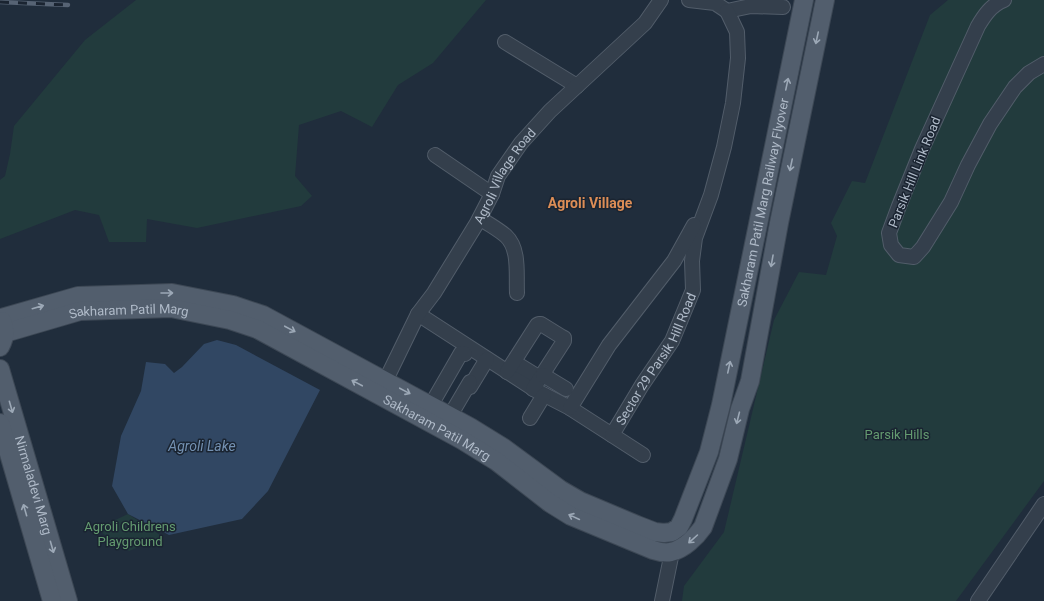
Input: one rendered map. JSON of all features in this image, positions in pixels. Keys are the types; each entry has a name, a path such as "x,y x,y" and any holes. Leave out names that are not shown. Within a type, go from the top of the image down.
{"main road":[{"name":"Sakharam Patil Marg Railway Flyover","path":"721,405 804,0"},
{"name":"Sakharam Patil Marg Railway Flyover","path":"672,552 691,542 703,527 728,459 740,410 750,381 779,223 825,0"},
{"name":"Sakharam Patil Marg","path":"2,329 78,296 172,293 233,305 263,315 382,388 496,461 550,503 571,516 653,550 672,552"},
{"name":"Nirmaladevi Marg","path":"0,369 68,601"},
{"name":"Sakharam Patil Marg","path":"382,388 431,405 470,427 504,448 561,490 580,501 637,526 655,532 664,533 672,532 679,527 683,519 709,452 721,405"},
{"name":"Nirmaladevi Marg","path":"0,423 52,601"}],"street":[{"name":"Agroli Village Road","path":"382,388 418,314 434,293 480,218 492,194 498,176 521,143 550,111 645,23 661,0"},
{"path":"689,0 715,3 727,11 763,3 783,7"},
{"name":"Parsik Hill Link Road","path":"1004,0 999,2 987,12 978,26 922,149 889,233 891,245 899,255 914,256 923,247 951,202 968,165 990,124 1015,87 1029,73 1044,64"},
{"name":"Sector 29 Parsik Hill Road","path":"418,314 487,359 511,367 540,384 570,408 612,435 642,384 672,341 693,290 692,261 696,238 711,195 724,147 733,103 738,58 737,32 727,11"},
{"path":"505,42 577,86"},
{"path":"435,155 492,194"},
{"path":"570,408 609,345 674,261 711,195"},
{"path":"480,218 506,236 513,244 516,255 517,292"},
{"path":"511,367 537,325 541,324 564,338 564,341 540,384 530,418"},
{"path":"431,405 461,353 465,354"},
{"path":"450,416 487,359"},
{"path":"540,384 566,390"},
{"path":"612,435 642,455"},
{"path":"978,601 1044,504"},
{"path":"662,601 672,552"}],"green space":[{"path":"136,0 486,0 433,63 398,85 372,127 341,111 299,125 295,176 312,196 301,206 197,228 147,219 146,242 109,242 99,215 75,210 0,239 0,180 5,176 14,126 85,40"},
{"name":"Parsik Hills","path":"948,0 1044,0 1044,481 956,601 682,601 684,586 724,532 774,320 799,272 826,275 837,236 831,223 852,181 865,183 930,15"},
{"name":"Agroli Childrens Playground","path":"128,514 163,537 129,551 96,529"}],"water":[{"name":"Agroli Lake","path":"217,340 236,345 320,390 268,491 242,519 169,535 128,514 112,486 121,436 141,391 146,362 165,364 174,373 182,367 204,344"}],"railway":[{"path":"0,2 68,5"}],"district":[{"name":"Agroli Village","path":"590,203"}]}
